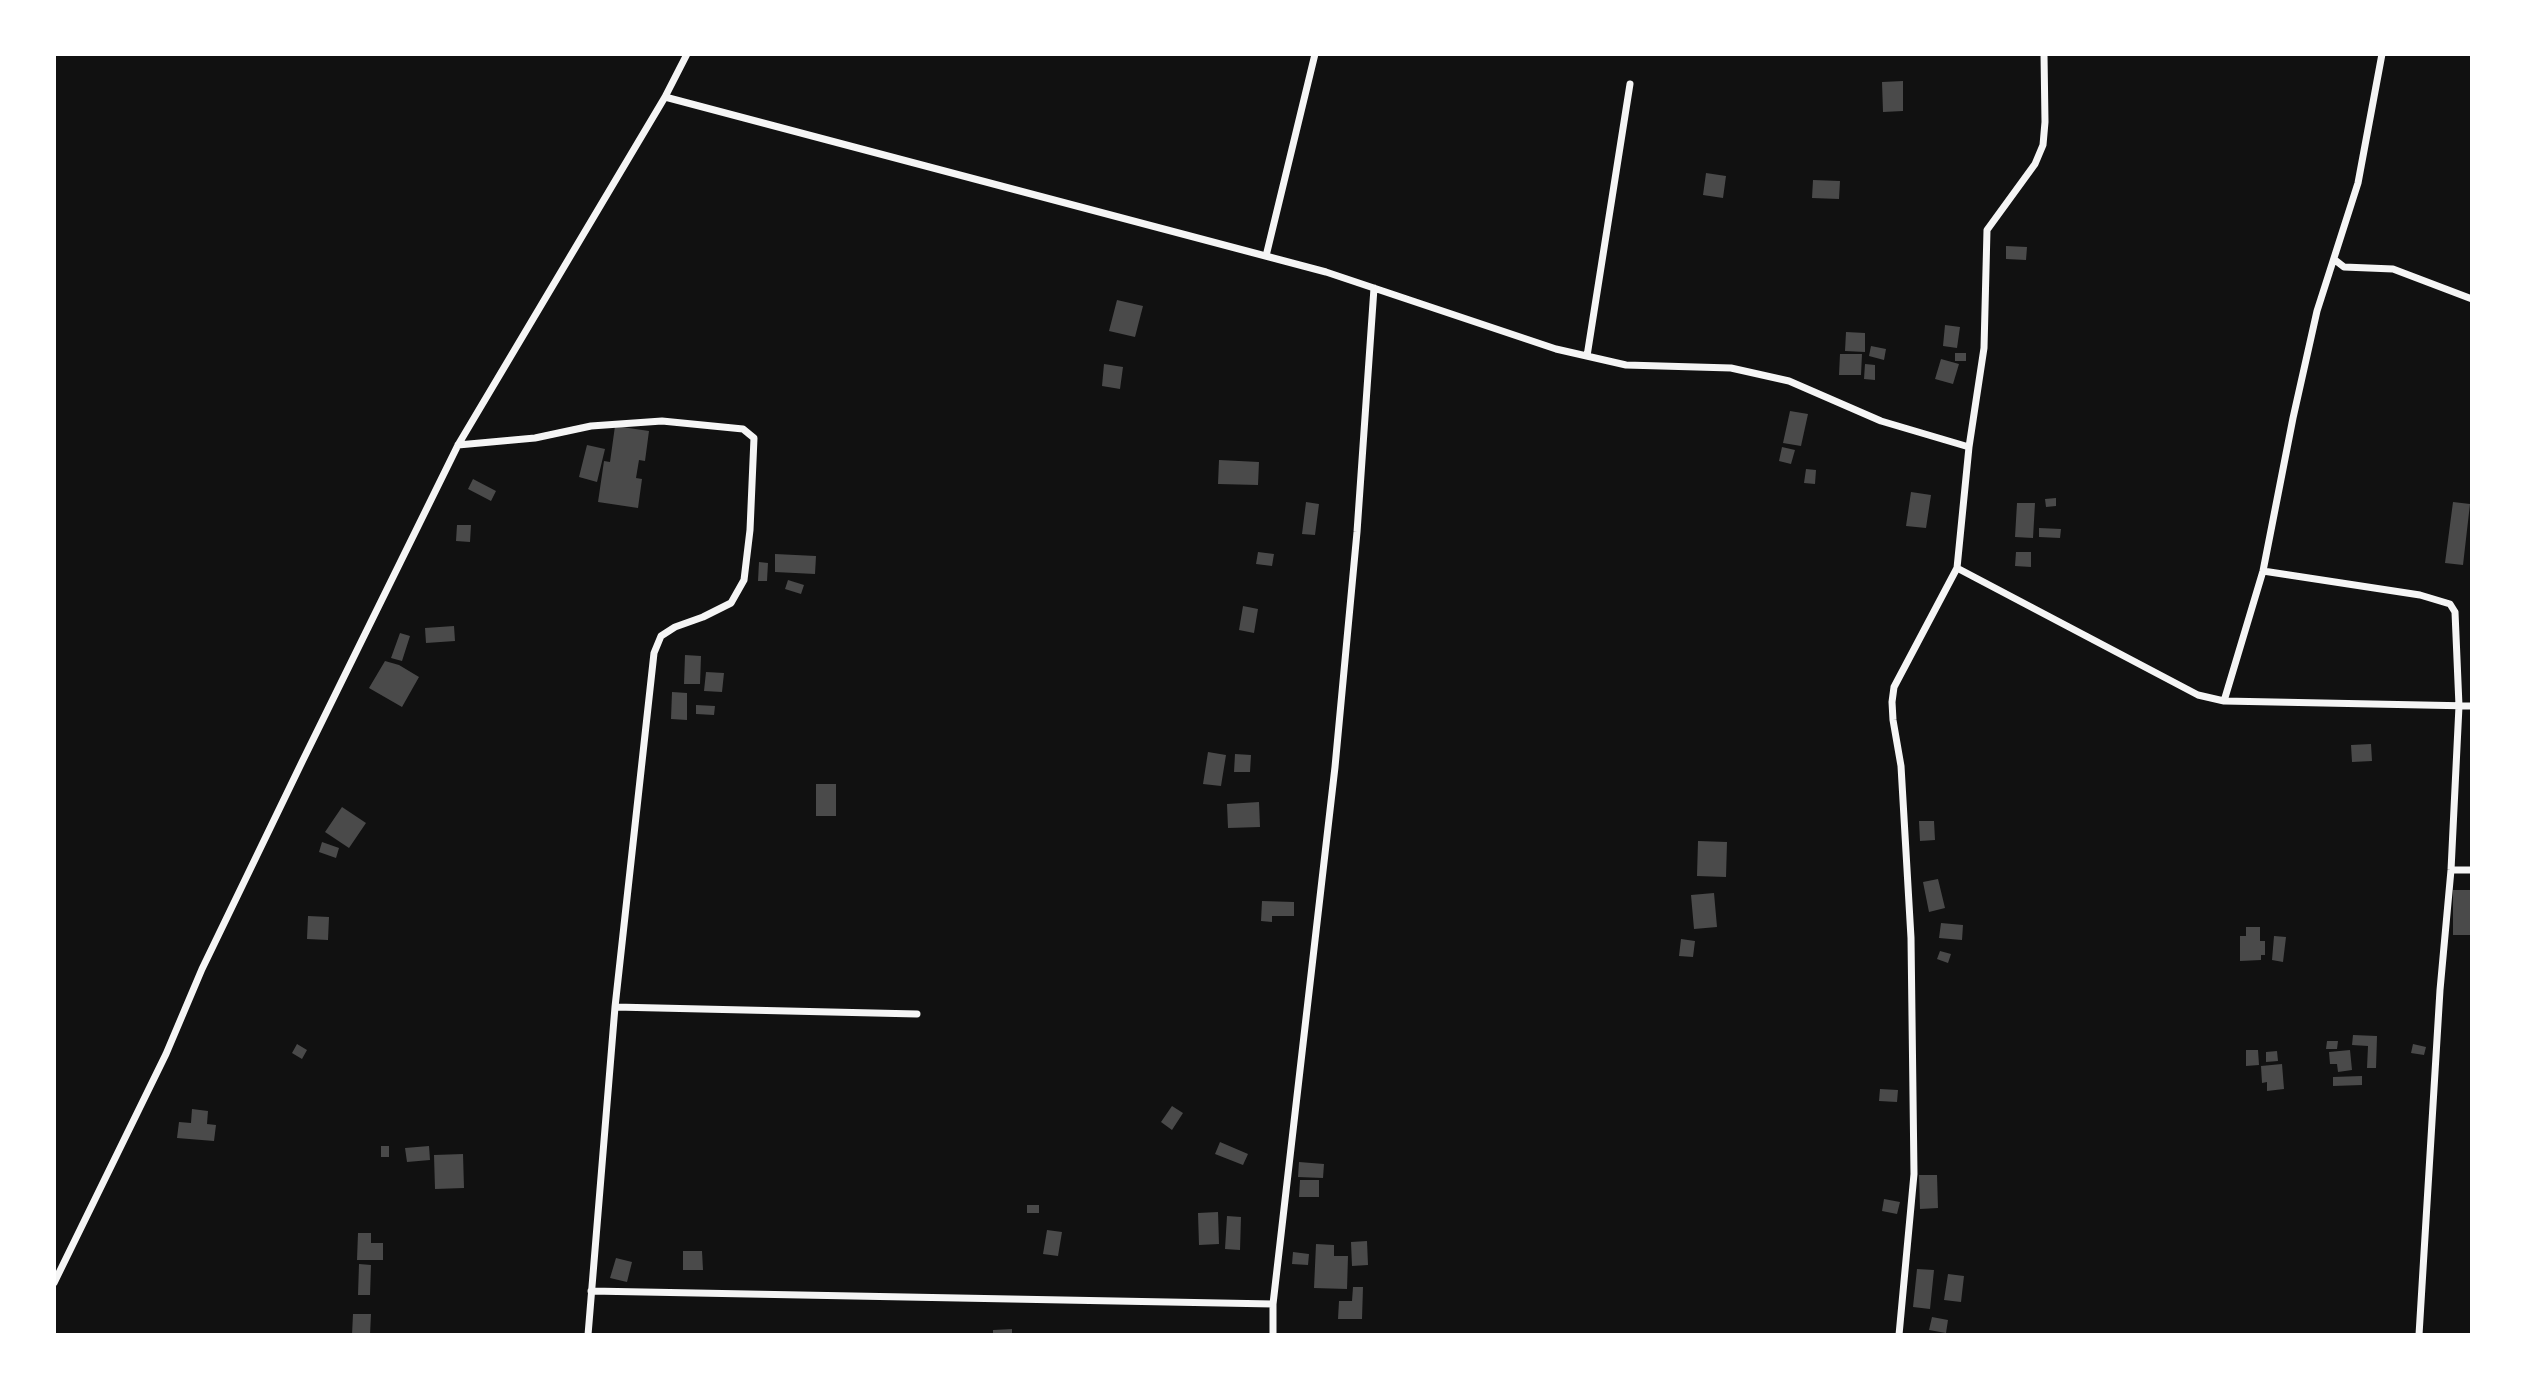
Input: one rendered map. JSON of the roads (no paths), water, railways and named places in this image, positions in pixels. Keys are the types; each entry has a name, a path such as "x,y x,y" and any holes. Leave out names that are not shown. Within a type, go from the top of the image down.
{"street":[{"path":"54,1283 166,1054 202,969 458,445 666,97 687,54"},
{"path":"1266,256 1315,54"},
{"path":"1899,1335 1914,1174 1911,937 1901,766 1892,702 1894,687 1957,568 1969,447 1984,348 1987,230 2035,164 2043,145 2044,54"},
{"path":"2224,701 2263,571 2317,311 2358,183 2382,54"},
{"path":"1587,356 1630,84"},
{"path":"666,97 1266,256 1374,288 1556,349 1626,365 1731,368 1789,381 1881,421 1969,447"},
{"path":"2334,260 2344,267 2393,269 2472,299"},
{"path":"1273,1335 1273,1304 1335,767 1357,533 1374,288"},
{"path":"458,445 535,438 591,426 662,421 743,429 754,438 750,530 744,580 731,603 675,627 661,636 654,653 615,1007 589,1335"},
{"path":"1957,568 2198,695 2224,701 2472,706"},
{"path":"2263,571 2420,595 2450,604 2455,611 2458,628 2459,706 2451,870 2440,990 2419,1335"},
{"path":"2451,870 2472,870"},
{"path":"615,1007 917,1014"},
{"path":"592,1291 1273,1304"}]}
